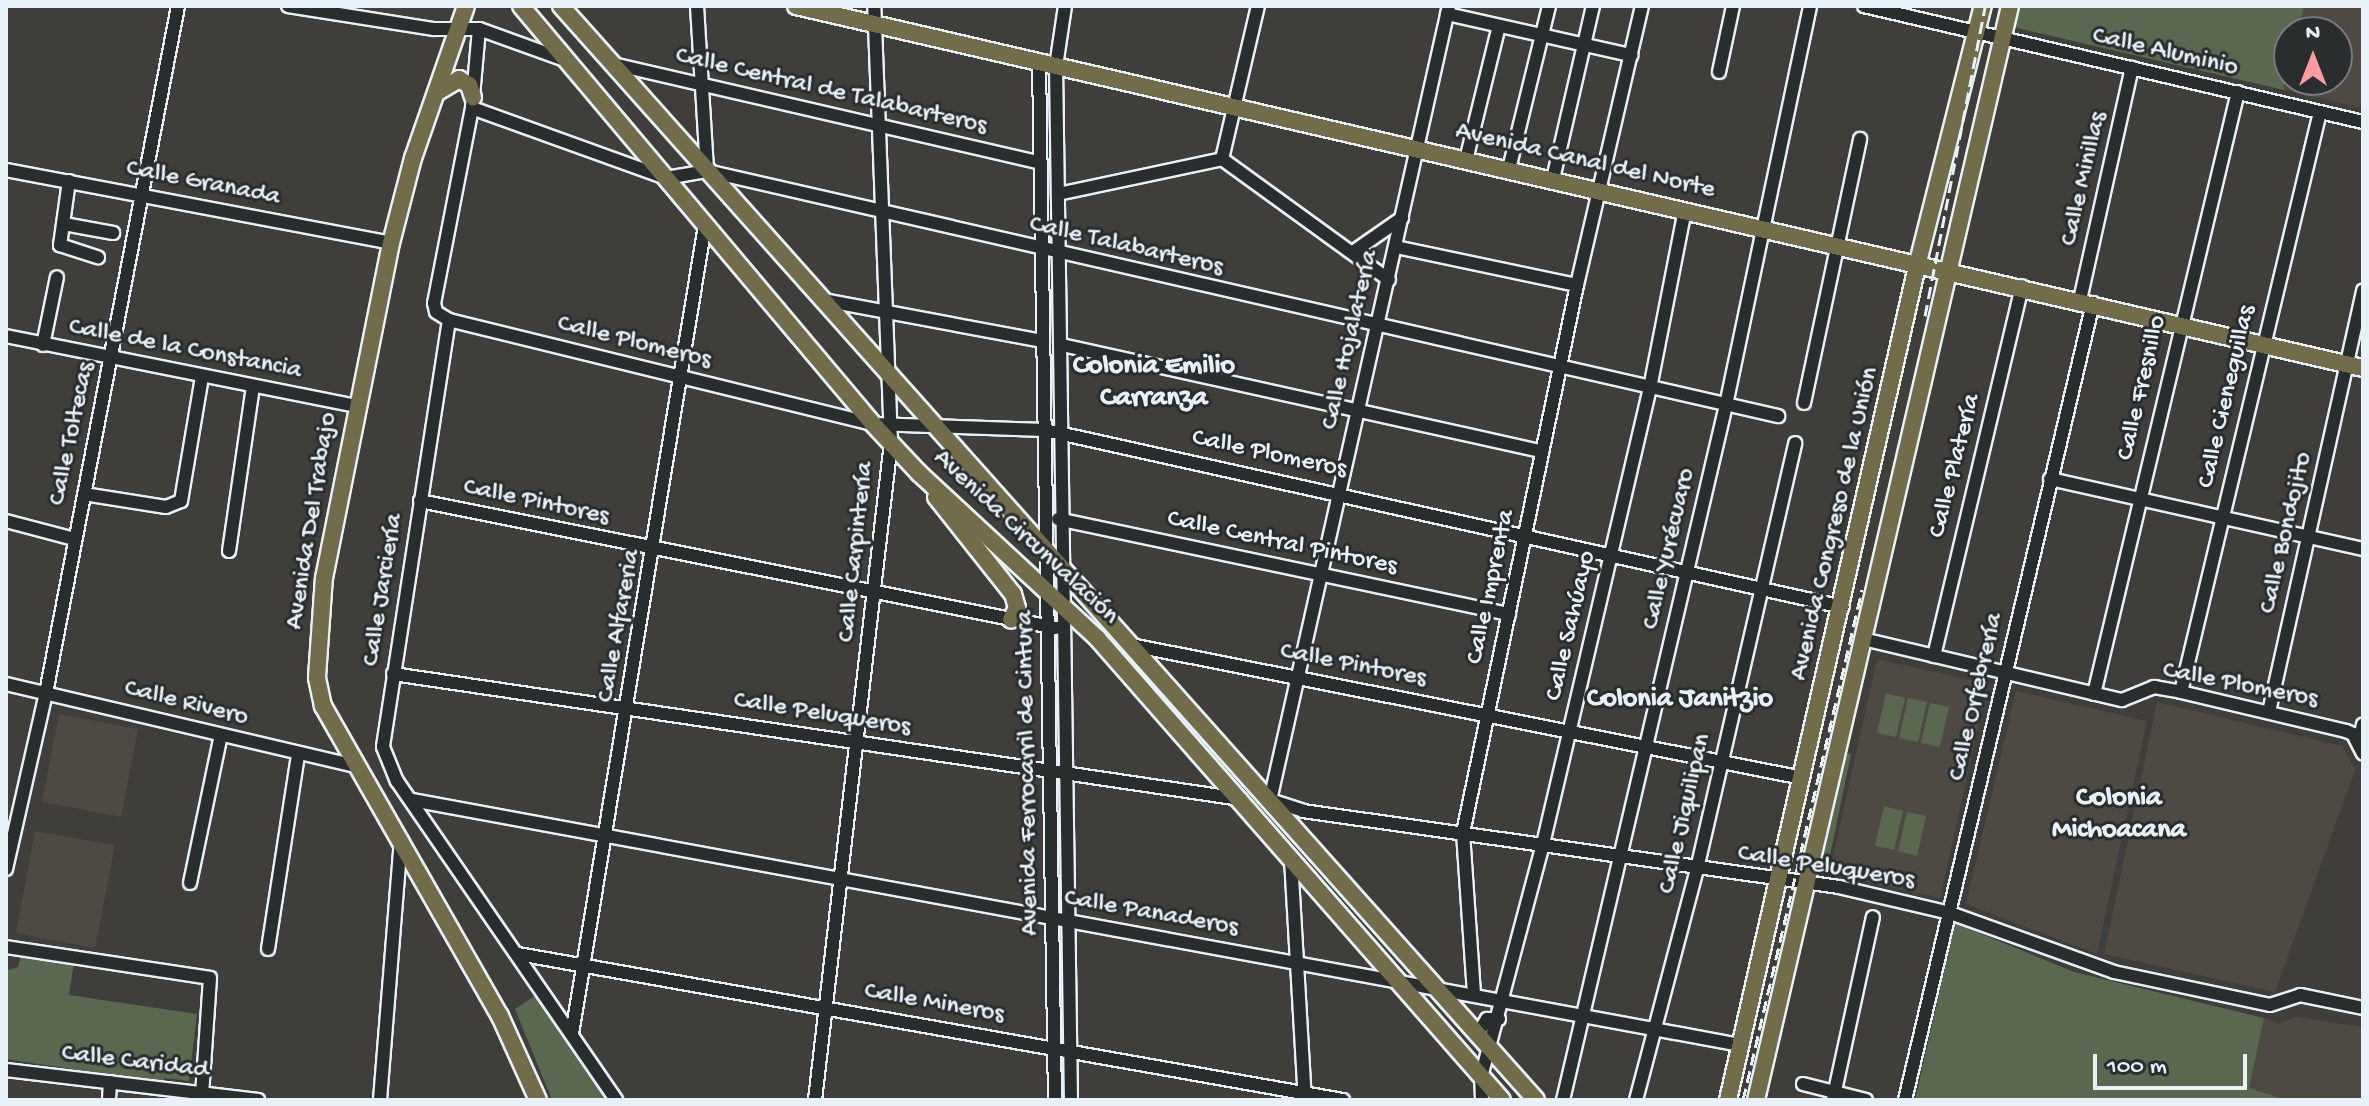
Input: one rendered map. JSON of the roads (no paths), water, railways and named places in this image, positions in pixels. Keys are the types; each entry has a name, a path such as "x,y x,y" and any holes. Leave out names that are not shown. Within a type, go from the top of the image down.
{"main road":[{"name":"Avenida Del Trabajo","path":"466,6 391,243 324,577 317,650 323,706 500,1016 538,1100"},
{"name":"Avenida Circunvalación","path":"521,6 705,225 881,424 891,442 919,473 1065,606 1243,800 1291,859 1403,981 1502,1100"},
{"name":"Avenida Circunvalación","path":"561,6 1536,1100"},
{"name":"Avenida Canal del Norte","path":"796,6 874,14 1039,62 2022,286 2355,366"},
{"name":"Avenida Congreso de la Unión","path":"1728,1100 1843,607 1918,262 1983,6"},
{"name":"Avenida Congreso de la Unión","path":"1756,1100 2010,6"},
{"path":"436,93 459,79 469,85 472,102"},
{"path":"919,473 1013,594 1017,608 1011,620"},
{"path":"997,544 1014,544 1027,531"}],"street":[{"name":"Calle Toltecas","path":"6,869 12,812 46,693 178,6"},
{"path":"288,6 458,29 479,29 567,60"},
{"path":"697,6 707,171"},
{"name":"Avenida Ferrocarril de Cintura","path":"1065,6 1056,66 1067,630 1071,1100"},
{"path":"1222,159 1258,6"},
{"path":"1509,169 1549,6"},
{"path":"1553,179 1593,6"},
{"name":"Calle Imprenta","path":"1474,994 1463,833 1577,285 1642,6"},
{"path":"1719,72 1733,6"},
{"name":"Calle Yurécuaro","path":"1563,1100 1726,405 1810,6"},
{"name":"Calle Aluminio","path":"1864,6 2363,122"},
{"path":"1448,10 1499,26 1631,55"},
{"name":"Calle Hojalatería","path":"1270,800 1448,10"},
{"path":"874,14 888,315 889,374 881,424"},
{"path":"1466,160 1499,26"},
{"name":"Calle Jarciería","path":"479,29 472,102 434,303 436,312 449,320 382,735 397,781 616,1100"},
{"name":"Avenida Ferrocarril de Cintura","path":"1039,62 1055,1100"},
{"name":"Calle Central de Talabarteros","path":"613,64 1039,162"},
{"name":"Calle Minillas","path":"2086,302 2132,68"},
{"name":"Calle Fresnillo","path":"2094,694 2238,92"},
{"name":"Calle Talabarteros","path":"472,102 666,178 707,171 883,215 1778,416"},
{"name":"Calle Cieneguillas","path":"2181,692 2320,112"},
{"path":"1804,403 1860,139"},
{"path":"1058,194 1222,159 1389,280"},
{"name":"Calle Granada","path":"6,170 391,243"},
{"path":"69,181 63,249 98,257"},
{"name":"Calle Sahúayo","path":"1492,1050 1650,388 1685,210"},
{"name":"Calle Hojalatería","path":"1353,252 1402,218"},
{"path":"64,224 113,233"},
{"name":"Calle Alfareria","path":"572,1034 656,550 705,225"},
{"path":"1396,247 1577,285"},
{"path":"43,345 57,277"},
{"name":"Calle Platería","path":"1934,656 2022,286"},
{"name":"Calle Bondojito","path":"2269,712 2309,537 2355,366 2363,290"},
{"path":"823,300 888,315 1043,341"},
{"name":"Calle Orfebrería","path":"1905,1100 2050,479 2086,302"},
{"name":"Calle Plomeros","path":"449,320 881,424 1062,433 1843,607"},
{"name":"Calle de la Constancia","path":"6,336 111,360 356,406"},
{"path":"1062,345 1542,451"},
{"path":"84,494 166,507 181,501 202,377"},
{"path":"229,551 253,387"},
{"name":"Calle Carpintería","path":"815,1100 859,744 891,442"},
{"name":"Calle Jiquilipan","path":"1636,1100 1697,869 1795,443"},
{"path":"2050,479 2363,549"},
{"name":"Calle Pintores","path":"420,501 1067,630"},
{"name":"Calle Central Pintores","path":"1047,517 1509,614"},
{"path":"6,521 74,539"},
{"name":"Calle Plomeros","path":"1863,639 2122,700 2154,687 2181,692 2346,731 2361,748"},
{"name":"Calle Pintores","path":"1131,645 1803,778"},
{"name":"Calle Peluqueros","path":"393,674 1243,800"},
{"name":"Calle Rivero","path":"6,684 355,766"},
{"path":"2361,748 2363,724"},
{"path":"190,883 221,735"},
{"path":"268,949 298,755"},
{"path":"375,796 397,781"},
{"name":"Calle Panaderos","path":"412,800 1741,1045"},
{"name":"Calle Peluqueros","path":"1270,800 1303,811 1543,844 1779,882 1806,882 1950,913 2114,972 2270,1005 2300,995 2363,1008"},
{"path":"380,1100 401,840"},
{"path":"1052,842 1069,842"},
{"path":"1291,859 1305,1096"},
{"path":"1834,1096 1873,917"},
{"path":"6,947 210,978 202,1094"},
{"name":"Calle Mineros","path":"518,954 1055,1047 1305,1096 1343,1100"},
{"path":"1477,1035 1487,1019 1499,1019"},
{"path":"1482,1100 1481,1077 1492,1050"},
{"name":"Calle Caridad","path":"6,1070 258,1100"},
{"path":"109,1100 110,1082"},
{"path":"1803,1084 1834,1096 1866,1100"}],"railway":[{"path":"1925,316 1985,6"},
{"path":"1743,1100 1862,590"}],"district":[{"name":"Colonia Emilio Carranza","path":"1154,383"},
{"name":"Colonia Janitzio","path":"1680,700"},
{"name":"Colonia Michoacana","path":"2119,815"}]}
